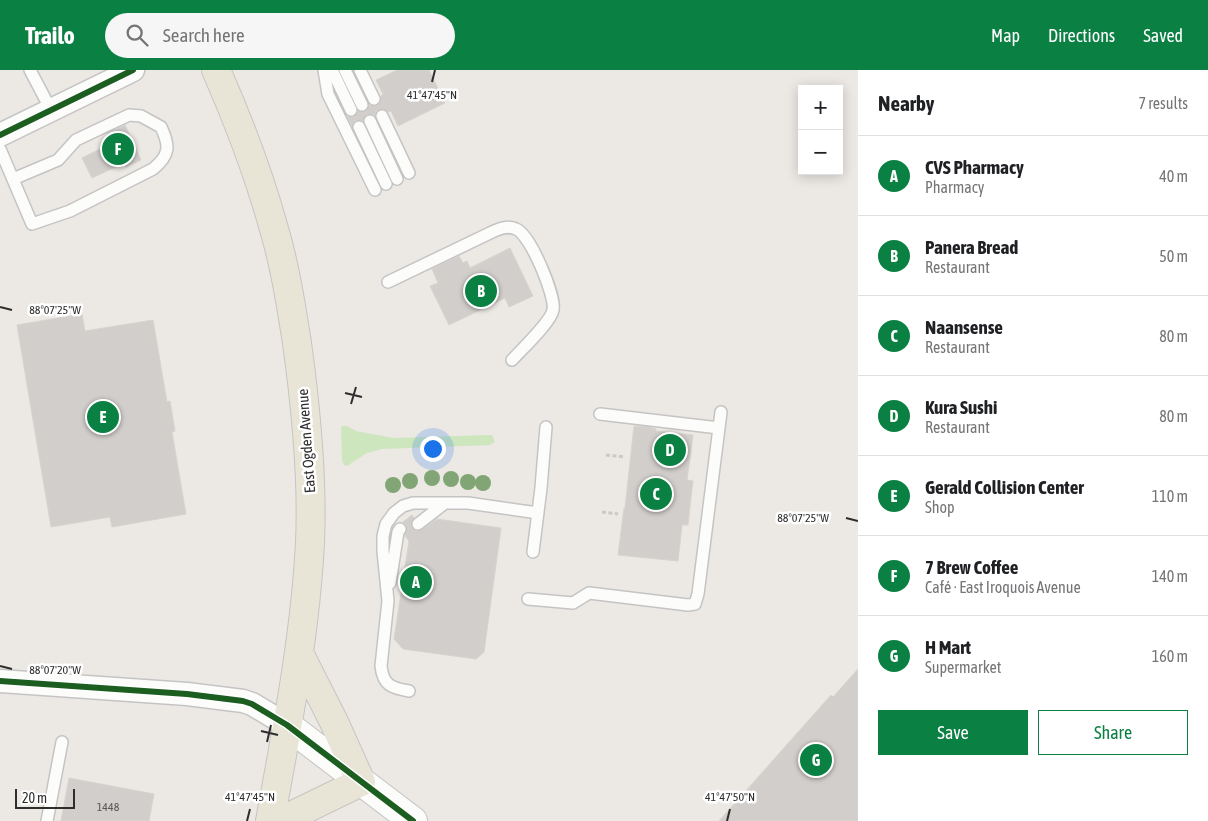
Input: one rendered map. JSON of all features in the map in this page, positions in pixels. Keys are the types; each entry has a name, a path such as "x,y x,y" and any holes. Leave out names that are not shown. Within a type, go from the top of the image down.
{"main road":[{"name":"East Ogden Avenue","path":"216,70 256,170 275,231 293,315 307,435 310,502 307,581 300,655 270,821"},
{"path":"287,821 291,816 361,782 334,722 300,655"}],"street":[{"path":"0,135 133,70"},
{"path":"0,681 187,694 243,701 252,704 287,725 413,821"}],"lane":[{"path":"30,70 51,110"},
{"path":"324,70 328,94 375,190"},
{"path":"332,70 356,108 345,70"},
{"path":"360,70 374,99"},
{"path":"0,149 32,224 70,211 153,169 163,161 168,145 161,127 141,116 129,116 76,140 58,160 13,179"},
{"path":"382,116 409,173"},
{"path":"359,127 392,182 370,122"},
{"path":"388,282 500,228 516,228 527,239 548,282 552,292 553,310 547,323 512,360"},
{"path":"528,599 573,603 589,593 688,606 695,604 698,594 721,412"},
{"path":"600,414 719,428"},
{"path":"533,552 546,427"},
{"path":"388,601 383,536 386,524 394,513 403,506 413,503 468,503 538,513"},
{"path":"432,503 416,521 445,503"},
{"path":"402,532 398,532 381,666 385,682 391,687 409,692"},
{"path":"48,821 62,742"}],"path":[{"path":"606,455 625,457"},
{"path":"602,512 618,514"}],"green space":[{"path":"341,427 356,431 393,438 492,435 495,442 490,445 382,449 367,453 347,466 344,465 342,460"}],"building":[{"path":"397,70 429,70 445,103 398,126 391,111 388,112 382,109 376,111 375,115 367,114 363,121 355,120 352,126 347,116 354,117 358,111 366,111 369,105 377,106 383,94 376,80"},
{"path":"125,125 141,160 126,167 124,163 92,178 82,158 112,143 107,134"},
{"path":"510,248 533,296 509,307 505,298 449,325 430,286 438,283 432,269 459,256 463,263 467,261 470,268"},
{"path":"82,314 85,331 153,320 167,402 170,401 175,431 172,432 186,514 112,527 110,517 51,527 17,325"},
{"path":"634,426 649,427 656,429 656,431 693,435 687,480 693,481 688,525 682,525 678,561 618,555"},
{"path":"412,515 414,518 411,526 416,531 422,530 437,519 501,528 484,652 476,659 403,649 394,639 409,541 405,536 407,526 403,522"},
{"path":"858,669 858,821 719,821 831,695 833,697"},
{"path":"69,778 154,794 149,821 61,821"}],"cycle path":[{"path":"0,135 133,70"},
{"path":"0,681 187,694 243,701 252,704 287,725 413,821"}],"place":[{"name":"7 Brew Coffee","path":"118,149"},
{"name":"Panera Bread","path":"481,291"},
{"name":"Gerald Collision Center","path":"103,417"},
{"name":"Kura Sushi","path":"670,450"},
{"name":"Naansense","path":"656,494"},
{"name":"CVS Pharmacy","path":"416,582"},
{"name":"H Mart","path":"816,760"}]}
